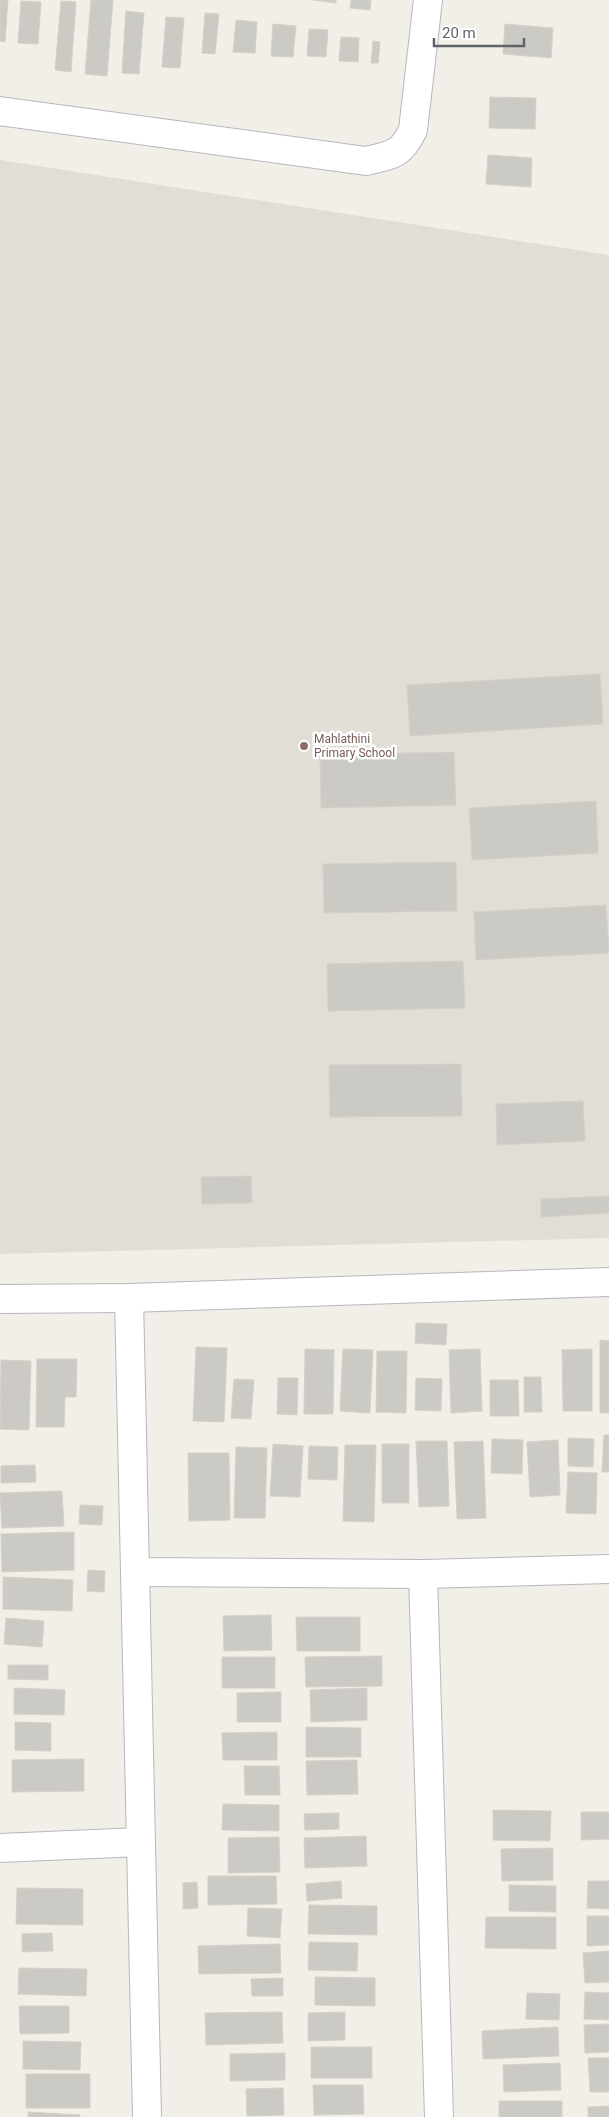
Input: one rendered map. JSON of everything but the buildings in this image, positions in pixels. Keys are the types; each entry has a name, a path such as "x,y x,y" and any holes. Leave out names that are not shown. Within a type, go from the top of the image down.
{"street":[{"path":"0,111 366,162 390,155 405,146 413,130 428,0"},
{"path":"0,1299 129,1298 609,1282"},
{"path":"129,1298 147,2117"},
{"path":"134,1572 423,1574 609,1569"},
{"path":"423,1574 439,2117"},
{"path":"0,1848 140,1842"}],"shaded area":[{"name":"Mahlathini Primary School","path":"0,160 609,255 609,1238 0,1254"}],"place":[{"name":"Mahlathini Primary School","path":"304,746"}]}
